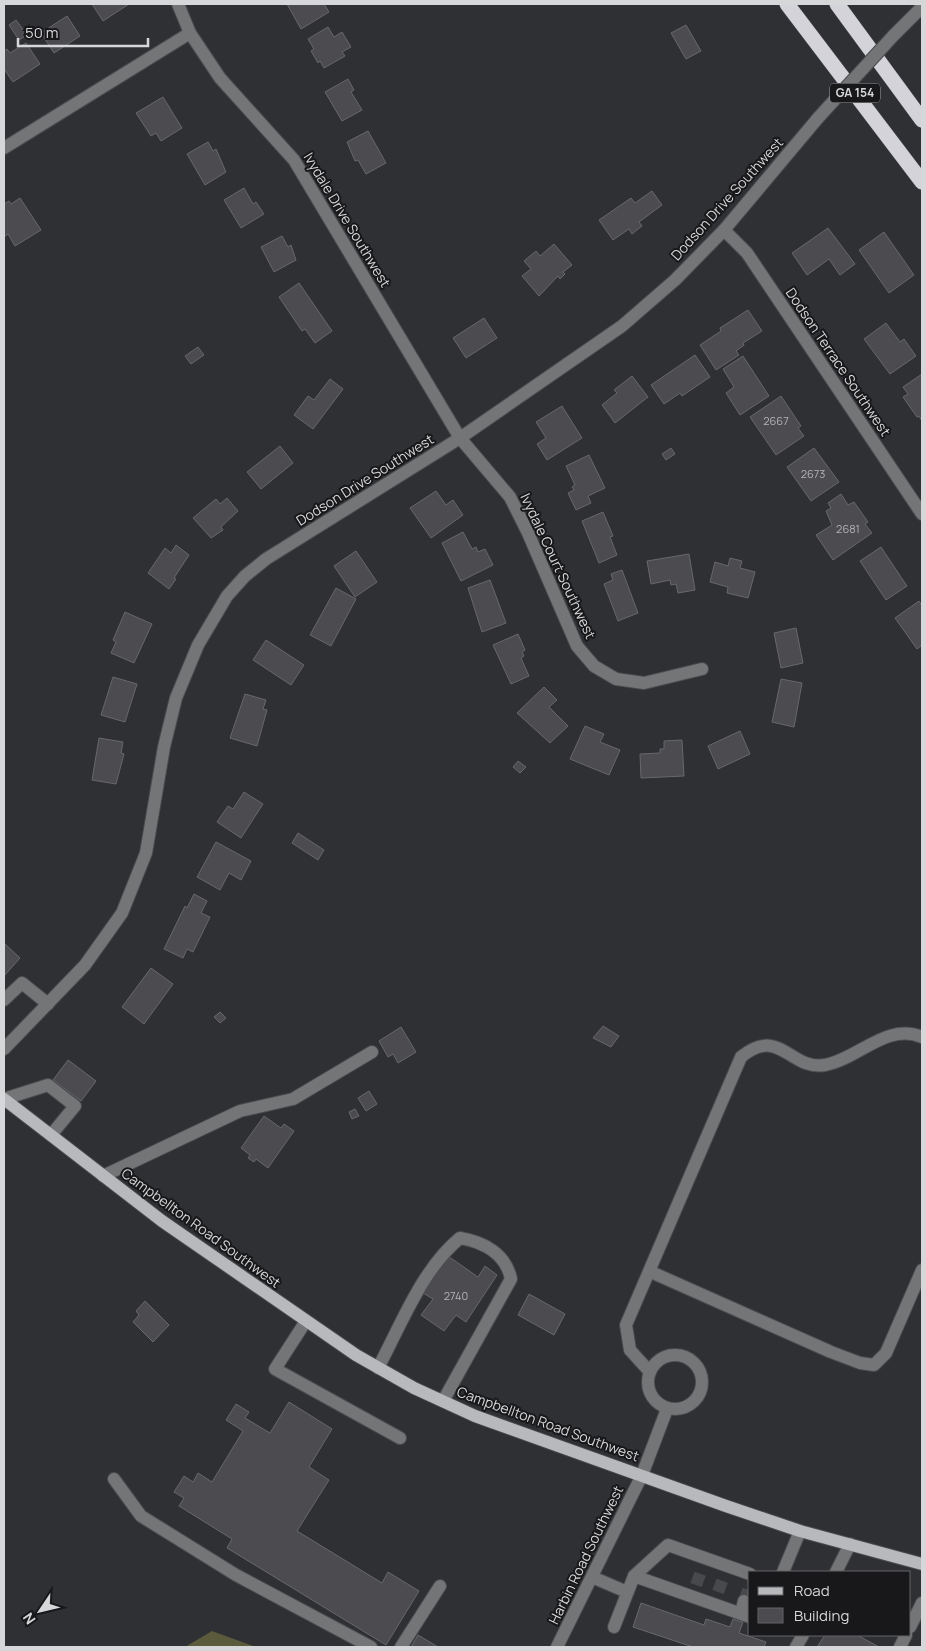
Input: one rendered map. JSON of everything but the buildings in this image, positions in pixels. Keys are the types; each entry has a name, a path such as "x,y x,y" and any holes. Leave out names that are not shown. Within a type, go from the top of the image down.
{"highway":[{"name":"GA 154","path":"787,4 922,182"},
{"name":"GA 154","path":"837,4 922,120"}],"main road":[{"name":"Campbellton Road Southwest","path":"4,1099 162,1221 306,1321 378,1368 443,1401 475,1416 800,1531 922,1564"}],"street":[{"name":"Ivydale Drive Southwest","path":"178,4 190,33 220,78 294,160 460,438"},
{"name":"Dodson Drive Southwest","path":"4,1049 85,965 122,913 146,853 164,747 176,698 198,645 227,596 245,576 266,559 460,438 622,326 675,280 724,230 818,118 922,8"},
{"path":"4,148 190,33"},
{"name":"Dodson Terrace Southwest","path":"724,230 747,254 922,514"},
{"name":"Ivydale Court Southwest","path":"460,438 510,497 528,533 577,646 594,666 616,679 644,683 702,669"},
{"path":"4,1000 22,983 48,1004"},
{"path":"650,1372 630,1350 626,1325 651,1272 741,1057 754,1047 772,1046 812,1066 827,1065 895,1033 912,1032 922,1037"},
{"path":"103,1176 240,1111 293,1099 372,1052"},
{"path":"4,1099 48,1085 55,1090 75,1106 51,1135"},
{"path":"378,1368 405,1314 439,1259 460,1238 475,1240 492,1249 505,1263 512,1279 443,1401"},
{"path":"651,1272 831,1352 860,1363 874,1365 886,1353 922,1270"},
{"path":"306,1321 275,1369 400,1438"},
{"path":"670,1355 687,1357 699,1370 702,1378 698,1395 685,1406 668,1408 654,1397 650,1389 650,1372 661,1358 670,1355"},
{"name":"Harbin Road Southwest","path":"557,1647 642,1475 668,1408"},
{"path":"114,1479 141,1516 236,1575 371,1647"},
{"path":"783,1571 800,1531"},
{"path":"836,1571 850,1544"},
{"path":"614,1627 634,1576 668,1545 704,1563 726,1571 748,1574"},
{"path":"634,1576 694,1591 745,1610"},
{"path":"592,1577 627,1592"},
{"path":"401,1647 440,1586"},
{"path":"911,1625 922,1603"},
{"path":"796,1647 802,1636"}],"shaded area":[{"path":"212,1631 256,1647 185,1647"}],"tunnel":[{"path":"696,1585 702,1569"},
{"path":"718,1592 724,1576"},
{"path":"744,1601 748,1590"}]}
